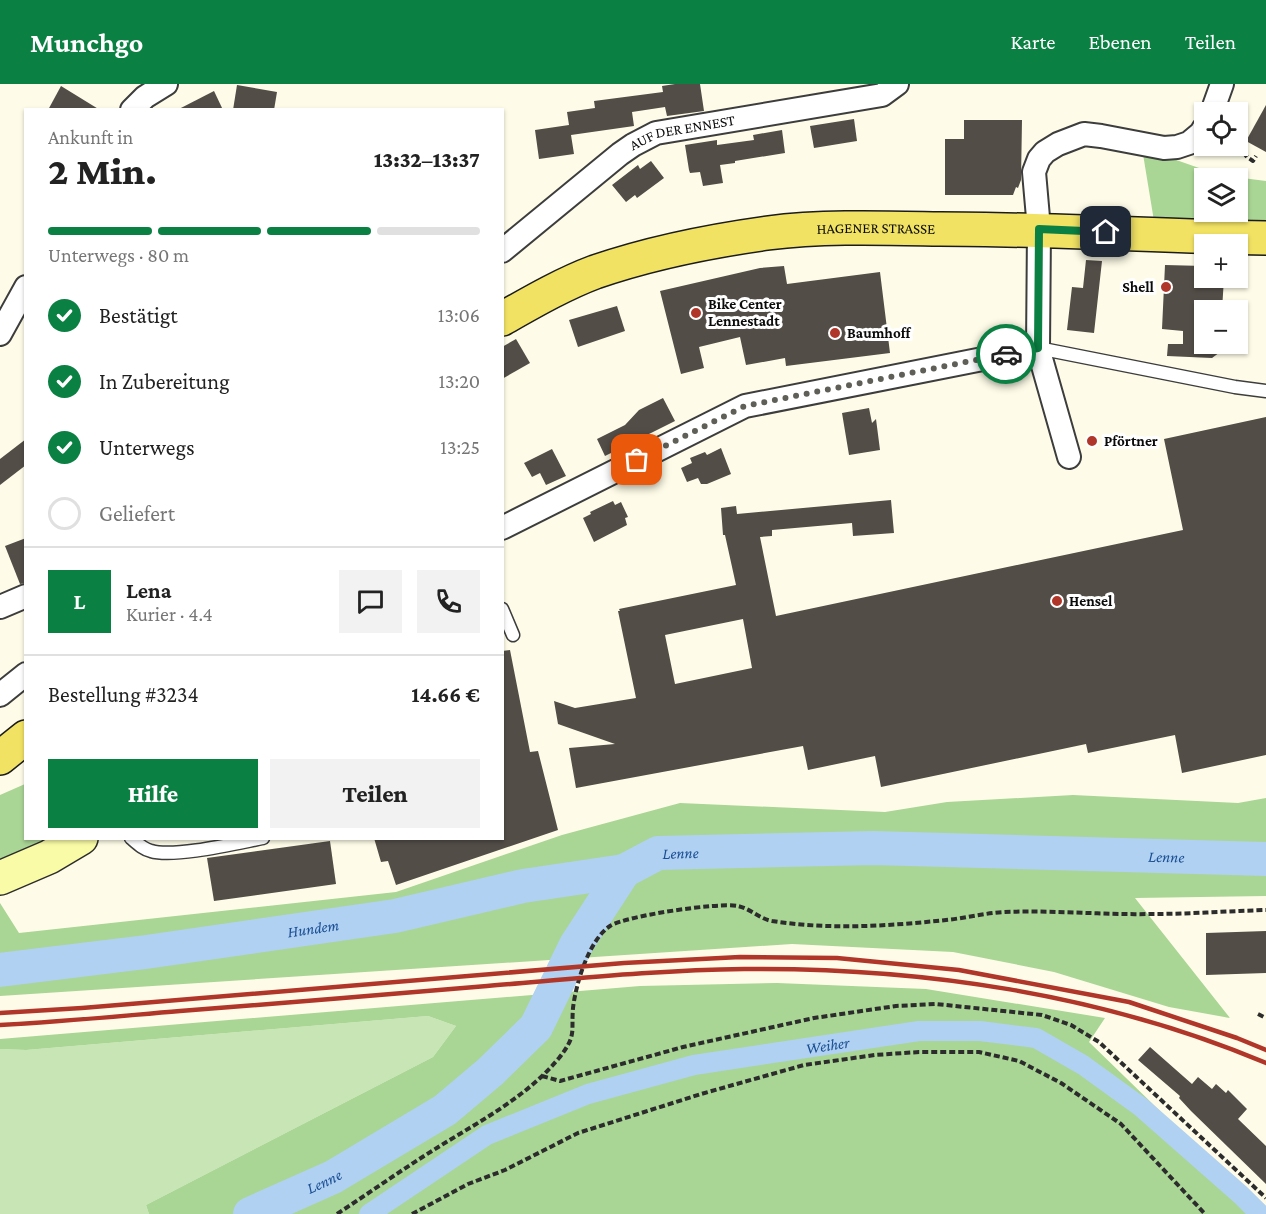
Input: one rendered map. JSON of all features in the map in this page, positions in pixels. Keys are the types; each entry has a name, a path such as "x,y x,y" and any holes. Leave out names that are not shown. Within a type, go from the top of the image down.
{"main road":[{"name":"HAGENER STRASSE","path":"504,319 555,290 595,272 702,244 768,233 833,229 1039,229 1266,238"},
{"path":"0,758 24,739"},
{"path":"0,878 49,857 78,840"}],"street":[{"path":"134,108 145,97 166,84"},
{"name":"AUF DER ENNEST","path":"504,249 620,154 656,133 882,95 897,84"},
{"path":"1216,102 1222,84"},
{"path":"1069,457 1038,348 1039,229 1034,172 1039,159 1058,144 1084,134 1164,148 1177,147 1194,139"},
{"path":"0,334 24,291"},
{"path":"504,527 745,406 1038,348"},
{"path":"0,607 24,597"},
{"path":"0,695 24,676"}],"lane":[{"path":"1038,348 1235,387 1266,391"},
{"path":"504,614 513,635"},
{"path":"133,840 141,847 153,852 174,853 251,840"}],"path":[{"path":"1246,156 1253,161 1256,156"},
{"path":"337,1214 493,1113 542,1076 561,1056 572,1037 573,1009 578,982 595,941 601,933 623,919 712,905 731,905 747,909 770,921 837,926 891,925 1006,912 1152,914 1266,910"},
{"path":"542,1076 560,1081 683,1047 814,1018 896,1006 936,1004 1042,1015 1071,1025 1099,1042 1266,1198"},
{"path":"1258,1014 1266,1018"},
{"path":"411,1214 468,1184 505,1170 578,1133 701,1094 804,1065 919,1052 979,1052 1019,1061 1061,1083 1121,1124 1205,1214"}],"green space":[{"path":"1142,148 1199,168 1194,168 1194,222 1248,222 1248,179 1266,181 1266,227 1154,221"},
{"path":"24,784 24,840 49,840 0,861 0,795"},
{"path":"1073,795 1238,803 1266,798 1266,896 1135,898 1230,1018 1169,1007 1054,972 953,952 792,944 0,996 0,903 19,933 396,892 562,835 680,803 885,812 947,802"},
{"path":"777,983 926,989 1105,1018 1089,1042 1266,1214 149,1214 146,1205 433,1057 456,1026 428,1016 26,1050 0,1049 0,1039 640,986"},
{"path":"428,1016 456,1026 433,1057 146,1205 149,1214 0,1214 0,1049 26,1050"}],"building":[{"path":"700,84 704,111 667,116 665,107 632,112 634,126 571,135 574,154 539,159 535,130 569,125 567,112 595,108 594,101 663,92 662,86"},
{"path":"237,85 277,92 274,108 233,108"},
{"path":"61,86 97,108 49,108"},
{"path":"214,91 222,108 181,108"},
{"path":"1266,105 1266,152 1248,142 1248,137"},
{"path":"854,119 857,141 814,148 810,126"},
{"path":"964,120 1022,120 1021,180 1013,195 945,195 945,139 964,139"},
{"path":"782,130 785,153 720,165 723,183 703,186 700,172 690,173 685,145 717,140 717,145 754,140 753,135"},
{"path":"651,161 664,178 637,198 635,195 626,202 612,185 638,165 640,169"},
{"path":"1086,260 1102,261 1094,333 1067,330 1072,287 1083,288"},
{"path":"1165,265 1194,266 1194,288 1223,288 1223,300 1194,300 1194,354 1217,354 1212,358 1167,356 1168,344 1183,344 1183,331 1162,329"},
{"path":"784,266 787,284 880,272 890,353 786,366 785,358 746,365 740,337 699,347 704,368 681,374 660,291 760,268"},
{"path":"617,306 625,331 578,347 569,320"},
{"path":"516,339 530,363 504,378 504,346"},
{"path":"663,398 675,421 605,456 597,439 625,425 639,410"},
{"path":"869,408 872,423 876,419 880,450 849,455 842,413"},
{"name":"Hensel","path":"1266,417 1266,755 1182,773 1175,735 1088,753 1086,744 881,787 875,756 808,770 803,746 576,788 569,748 615,744 558,724 554,701 575,708 636,698 619,609 736,585 725,535 723,535 721,508 736,506 737,514 891,500 894,533 853,536 852,523 772,530 772,536 760,537 776,616 1183,530 1164,439","holes":["743,619 752,668 675,684 665,635"]},
{"path":"24,441 24,467 0,485 0,459"},
{"path":"721,448 731,474 707,484 701,484 698,478 687,482 681,468 692,463 690,458 705,452 707,455"},
{"path":"552,449 566,476 546,485 540,473 532,477 524,463"},
{"path":"613,501 615,505 621,502 628,517 625,518 627,525 594,542 583,518"},
{"path":"24,539 24,583 20,584 5,546"},
{"path":"510,650 530,752 538,751 558,830 396,885 388,861 381,862 375,840 504,840 504,651"},
{"path":"330,841 336,884 214,901 207,858"},
{"path":"1266,931 1266,973 1206,975 1206,933"},
{"path":"1150,1047 1192,1084 1198,1077 1212,1089 1216,1084 1226,1093 1228,1090 1247,1109 1238,1119 1266,1146 1266,1184 1191,1111 1179,1098 1180,1096 1138,1060"}],"waterway":[{"name":"Lenne","path":"250,1214 333,1177 445,1110 490,1072 536,1027 576,945 624,871 658,853 873,848 1266,859"},
{"name":"Hundem","path":"0,970 146,952 395,916 523,886 624,871"},
{"name":"Weiher","path":"369,1214 487,1135 588,1094 694,1065 919,1031 980,1031 1036,1038 1083,1065 1141,1107 1260,1214"}],"railway":[{"path":"0,1013 624,963 740,957 837,958 959,970 1129,1002 1266,1050"},
{"path":"0,1025 648,973 744,969 811,970 877,973 944,980 1010,989 1075,1002 1204,1039 1266,1063"}],"way so far":[{"path":"637,460 745,406 1006,354"}],"place":[{"name":"Shell","path":"1166,287"},
{"name":"Bike Center Lennestadt","path":"696,313"},
{"name":"Baumhoff","path":"835,333"},
{"name":"Pförtner","path":"1092,441"},
{"name":"Hensel","path":"1057,601"}],"route":[{"path":"1006,354 1038,348 1039,229 1106,232"}]}
